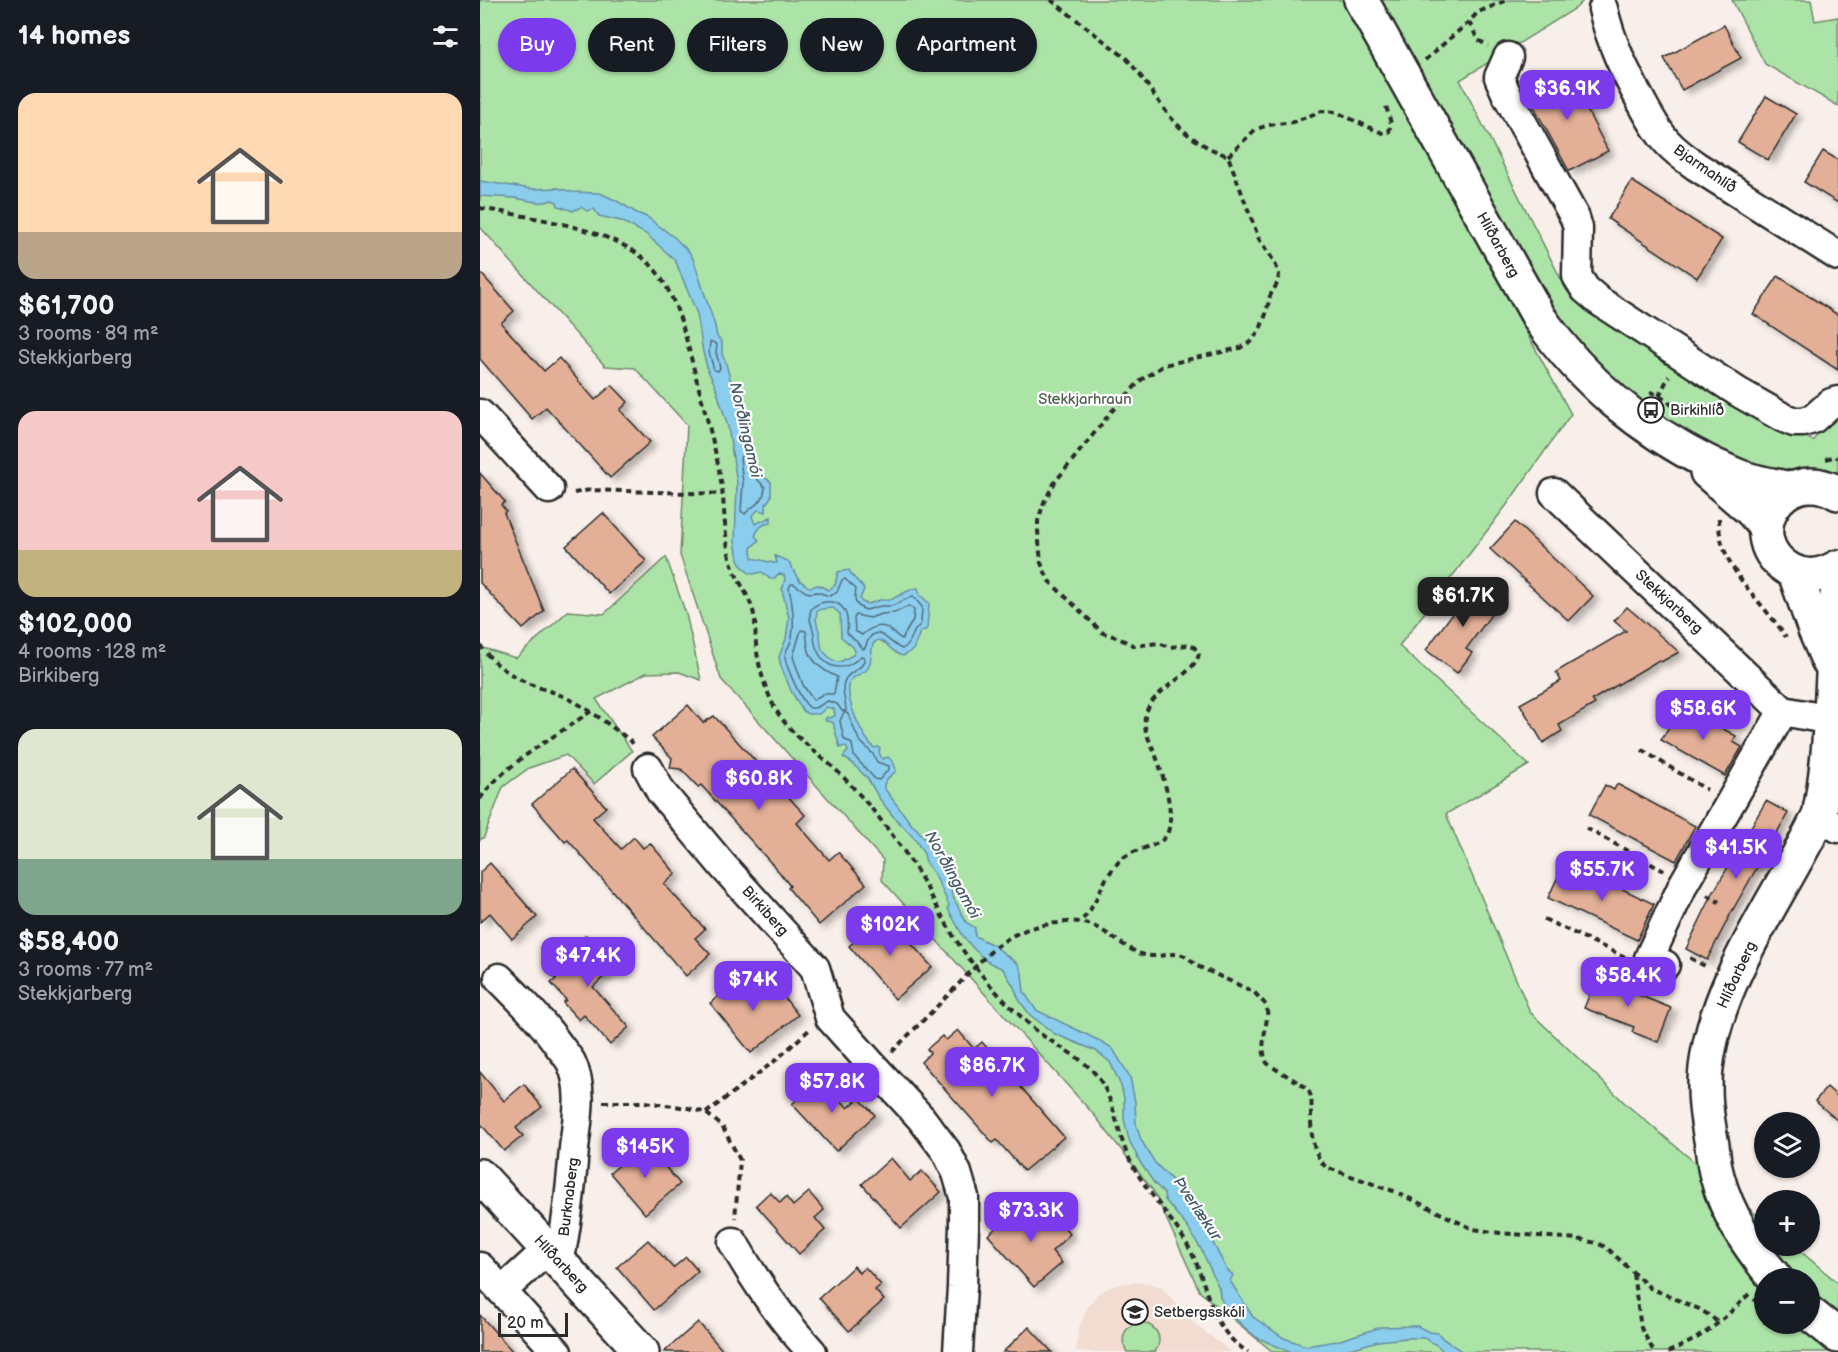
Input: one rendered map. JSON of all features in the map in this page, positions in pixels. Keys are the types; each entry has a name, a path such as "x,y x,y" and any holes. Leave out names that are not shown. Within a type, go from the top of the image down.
{"street":[{"name":"Hlíðarberg","path":"1361,0 1540,319 1556,342 1608,396 1655,433 1683,450 1742,478 1792,489 1816,484 1829,487 1838,493"},
{"name":"Bjarmahlíð","path":"1603,9 1608,32 1619,59 1652,121 1666,141 1696,166 1838,256"},
{"path":"1508,57 1499,77 1575,218 1578,228 1577,276 1586,289 1599,301 1766,409 1782,417 1794,422 1803,422 1813,419 1838,401"},
{"path":"480,414 549,489"},
{"name":"Hlíðarberg","path":"1683,450 1751,510 1766,527"},
{"path":"1792,489 1773,504 1768,515 1767,541 1773,555 1782,566 1795,573 1817,576 1838,567"},
{"name":"Stekkjarberg","path":"1554,493 1783,711"},
{"name":"Hlíðarberg","path":"1795,573 1815,630 1833,669"},
{"name":"Hlíðarberg","path":"1758,1268 1755,1254 1738,1228 1717,1177 1706,1116 1706,1067 1716,1021 1732,980 1828,822 1824,792 1831,720 1834,614 1838,590"},
{"path":"1657,962 1684,883 1783,711 1831,720"},
{"name":"Birkiberg","path":"648,768 661,792 723,866 815,968 830,1018 921,1118 946,1151 957,1173 963,1197 962,1287 957,1352"},
{"name":"Burknaberg","path":"499,978 533,1011 571,1061 576,1079 579,1102 568,1215 553,1257"},
{"name":"Hlíðarberg","path":"480,1176 642,1352"},
{"path":"733,1242 751,1275 812,1352"},
{"path":"502,1291 553,1257"},
{"path":"480,1267 557,1352"},
{"path":"1820,1322 1838,1336"}],"path":[{"path":"1052,0 1126,58 1177,126 1194,139 1228,156 1259,238 1275,263 1279,274 1261,327 1252,341 1240,348 1164,365 1141,380 1112,411 1060,475 1048,493 1038,521 1040,558 1049,581 1103,633 1135,646 1158,642 1170,648 1187,645 1194,647 1199,653 1192,667 1152,702 1145,714 1146,733 1156,755 1167,795 1170,816 1168,831 1161,841 1130,854 1115,866 1099,891 1089,914 1080,922"},
{"path":"1228,156 1256,129 1293,122 1322,111 1336,112 1376,130 1389,132 1391,123 1385,103 1386,95 1404,76 1478,12 1508,0"},
{"path":"480,208 588,231 628,247 653,267 674,301 683,330 708,421 723,494 730,561 755,617 761,673 780,719 836,770 874,812 914,866 962,949 1013,1009 1035,1030 1090,1067 1102,1082 1111,1102 1128,1157 1190,1248 1215,1317 1225,1333 1248,1352"},
{"path":"1655,402 1680,353"},
{"path":"549,489 568,493 590,490 723,494"},
{"path":"480,645 501,668 531,684 564,696 591,711 631,741 648,768"},
{"path":"480,800 489,787 522,759 591,711"},
{"path":"1642,750 1730,804"},
{"path":"1586,828 1719,902"},
{"path":"1544,920 1633,960 1657,962"},
{"path":"872,1065 891,1052 997,945 1020,931 1046,924 1080,922 1095,926 1141,954 1161,957 1182,954 1189,957 1195,965 1254,992 1263,1001 1268,1013 1262,1047 1264,1057 1267,1063 1304,1086 1309,1092 1315,1147 1321,1162 1326,1167 1382,1189 1396,1192 1473,1229 1597,1243 1607,1248 1650,1288 1699,1310 1718,1323"},
{"path":"706,1113 776,1060 814,1025 830,1018"},
{"path":"579,1102 645,1102 678,1106 706,1113 722,1126 740,1160 733,1242"},
{"path":"1633,1274 1641,1328 1654,1352"},
{"path":"1668,1352 1701,1337 1754,1293"}],"shaded area":[{"name":"Setbergsskóli","path":"1131,1282 1148,1283 1161,1287 1196,1325 1231,1352 1076,1352 1078,1330 1087,1308 1098,1293 1115,1285"}],"green space":[{"name":"Stekkjarhraun","path":"480,0 1345,0 1571,414 1506,506 1399,646 1529,765 1446,814 1530,1012 1627,1105 1754,1213 1754,1256 1806,1256 1838,1283 1838,1352 1273,1352 1200,1292 1154,1192 1095,1116 882,880 883,860 721,679 680,555 687,425 635,368 605,366 480,227"},
{"path":"1381,0 1584,0 1576,8 1460,80 1567,291 1594,312 1813,441 1831,412 1838,411 1838,473 1833,477 1811,481 1721,455 1655,411 1592,362 1572,337"},
{"path":"1732,0 1811,0 1815,21 1838,17 1838,106 1765,64"},
{"path":"666,557 686,614 701,680 679,672 646,673 596,699 632,751 594,784 566,755 529,768 503,787 484,837 480,840 480,647 516,658 568,611 604,614"},
{"path":"1138,1322 1149,1325 1157,1332 1159,1341 1155,1352 1127,1352 1123,1343 1124,1334 1129,1327"}],"water":[{"path":"480,181 532,189 558,188 572,192 600,193 647,217 675,238 690,253 717,337 722,343 722,354 738,406 744,411 743,436 760,474 771,482 771,497 766,504 766,512 758,510 752,516 755,524 771,517 771,523 763,525 756,533 755,536 759,540 751,548 752,558 777,563 775,556 788,561 800,581 809,587 819,585 828,590 835,585 838,572 849,570 864,589 860,599 868,604 890,600 918,588 920,595 929,603 927,629 920,632 913,650 903,656 878,640 873,644 868,668 850,682 852,707 860,726 874,748 880,749 882,759 888,757 895,766 896,771 886,780 884,788 931,847 950,882 952,895 966,922 975,928 975,936 993,945 1018,964 1022,973 1024,992 1036,1010 1113,1049 1130,1077 1136,1124 1141,1140 1155,1163 1173,1181 1196,1220 1208,1218 1210,1221 1207,1231 1227,1270 1233,1275 1230,1281 1253,1317 1284,1338 1306,1346 1337,1341 1381,1327 1417,1326 1429,1332 1438,1333 1463,1352 1444,1352 1425,1338 1407,1338 1378,1341 1334,1352 1290,1352 1256,1337 1226,1309 1201,1249 1188,1228 1165,1200 1164,1193 1140,1162 1129,1140 1124,1119 1124,1098 1110,1062 1096,1051 1055,1034 1030,1015 1019,1000 1003,969 986,961 963,936 948,909 949,905 935,875 926,863 924,854 915,839 892,815 868,779 843,757 848,751 847,748 844,746 840,748 834,724 825,720 827,717 835,716 834,709 827,707 819,714 808,714 803,711 791,691 779,657 786,639 789,618 782,590 784,575 780,574 770,579 762,572 749,573 738,559 735,540 737,483 728,427 715,385 708,371 697,314 675,260 646,234 621,221 599,216 594,209 587,211 581,207 573,211 558,206 557,202 552,200 538,202 480,196","holes":["833,608 840,614 841,637 855,651 853,655 840,662 833,661 822,650 816,620 817,611 822,609"]}],"building":[{"path":"1724,25 1741,58 1682,90 1664,58"},
{"path":"1567,71 1608,151 1569,171 1526,92"},
{"path":"1766,96 1796,114 1768,160 1738,142"},
{"path":"1823,151 1838,160 1838,203 1804,182"},
{"path":"1632,181 1722,239 1697,278 1608,219"},
{"path":"480,272 514,311 501,323 544,371 559,358 595,400 612,385 628,402 620,410 650,442 610,478 546,407 532,419 480,359"},
{"path":"1778,276 1838,315 1838,370 1753,314"},
{"path":"480,473 505,502 501,505 506,511 504,513 544,611 523,629 480,583"},
{"path":"603,513 646,561 609,594 566,546"},
{"path":"1515,522 1593,596 1569,621 1490,549"},
{"path":"1475,582 1501,601 1466,649 1472,653 1457,673 1426,650"},
{"path":"1627,607 1679,652 1661,662 1659,660 1592,700 1595,704 1559,725 1562,731 1543,743 1520,704 1561,681 1556,672 1626,631 1614,621"},
{"path":"688,705 703,723 714,716 805,815 797,823 829,860 838,852 866,884 819,925 788,888 790,886 780,873 701,785 698,787 681,769 670,768 672,758 652,737"},
{"path":"1679,710 1687,715 1690,710 1736,736 1733,742 1742,747 1725,776 1661,740"},
{"path":"572,769 606,807 593,818 621,849 634,837 643,848 650,843 676,874 664,884 705,929 695,938 710,954 686,976 568,840 565,842 532,804"},
{"path":"1617,784 1695,826 1676,861 1589,815 1605,785 1614,790"},
{"path":"1766,801 1788,813 1707,960 1686,949 1713,893"},
{"path":"490,863 537,917 512,939 490,913 480,922 480,872"},
{"path":"1574,866 1654,904 1637,940 1548,898 1562,868 1572,872"},
{"path":"885,914 932,967 895,999 849,946"},
{"path":"586,935 615,966 593,987 629,1027 610,1045 584,1015 579,1020 563,1003 566,1000 551,983 556,979 550,973 568,957 565,954"},
{"path":"747,973 765,996 776,987 798,1015 751,1053 710,1003"},
{"path":"1598,974 1623,983 1621,988 1671,1008 1658,1042 1632,1032 1634,1027 1584,1008"},
{"path":"958,1030 974,1049 982,1042 1064,1137 1024,1171 997,1140 993,1143 921,1062 930,1053 927,1049 942,1036 946,1040"},
{"path":"480,1072 504,1101 524,1084 542,1107 516,1128 523,1136 504,1151 480,1123"},
{"path":"820,1078 848,1108 859,1098 875,1115 836,1151 792,1104"},
{"path":"1827,1087 1838,1097 1838,1121 1815,1101"},
{"path":"645,1143 680,1184 645,1214 610,1173"},
{"path":"891,1158 910,1181 922,1171 941,1192 901,1228 862,1184"},
{"path":"770,1192 780,1203 786,1197 793,1206 809,1192 824,1210 815,1218 825,1230 799,1254 756,1205"},
{"path":"1045,1205 1070,1234 1052,1251 1062,1263 1034,1287 988,1235 1016,1210 1026,1222"},
{"path":"648,1240 673,1268 686,1257 698,1271 654,1310 617,1267"},
{"path":"854,1266 859,1273 865,1267 881,1285 875,1290 884,1300 849,1331 819,1298"},
{"path":"480,1315 513,1352 480,1352"},
{"path":"698,1322 724,1352 664,1352"},
{"path":"1029,1327 1052,1352 1003,1352"}],"place":[{"name":"Birkihlíð","path":"1651,410"},
{"name":"Setbergsskóli","path":"1135,1312"}],"water label":[{"name":"Norðlingamói","path":"745,430"},
{"name":"Norðlingamói","path":"952,875"},
{"name":"Þverlækur","path":"1197,1209"}]}
